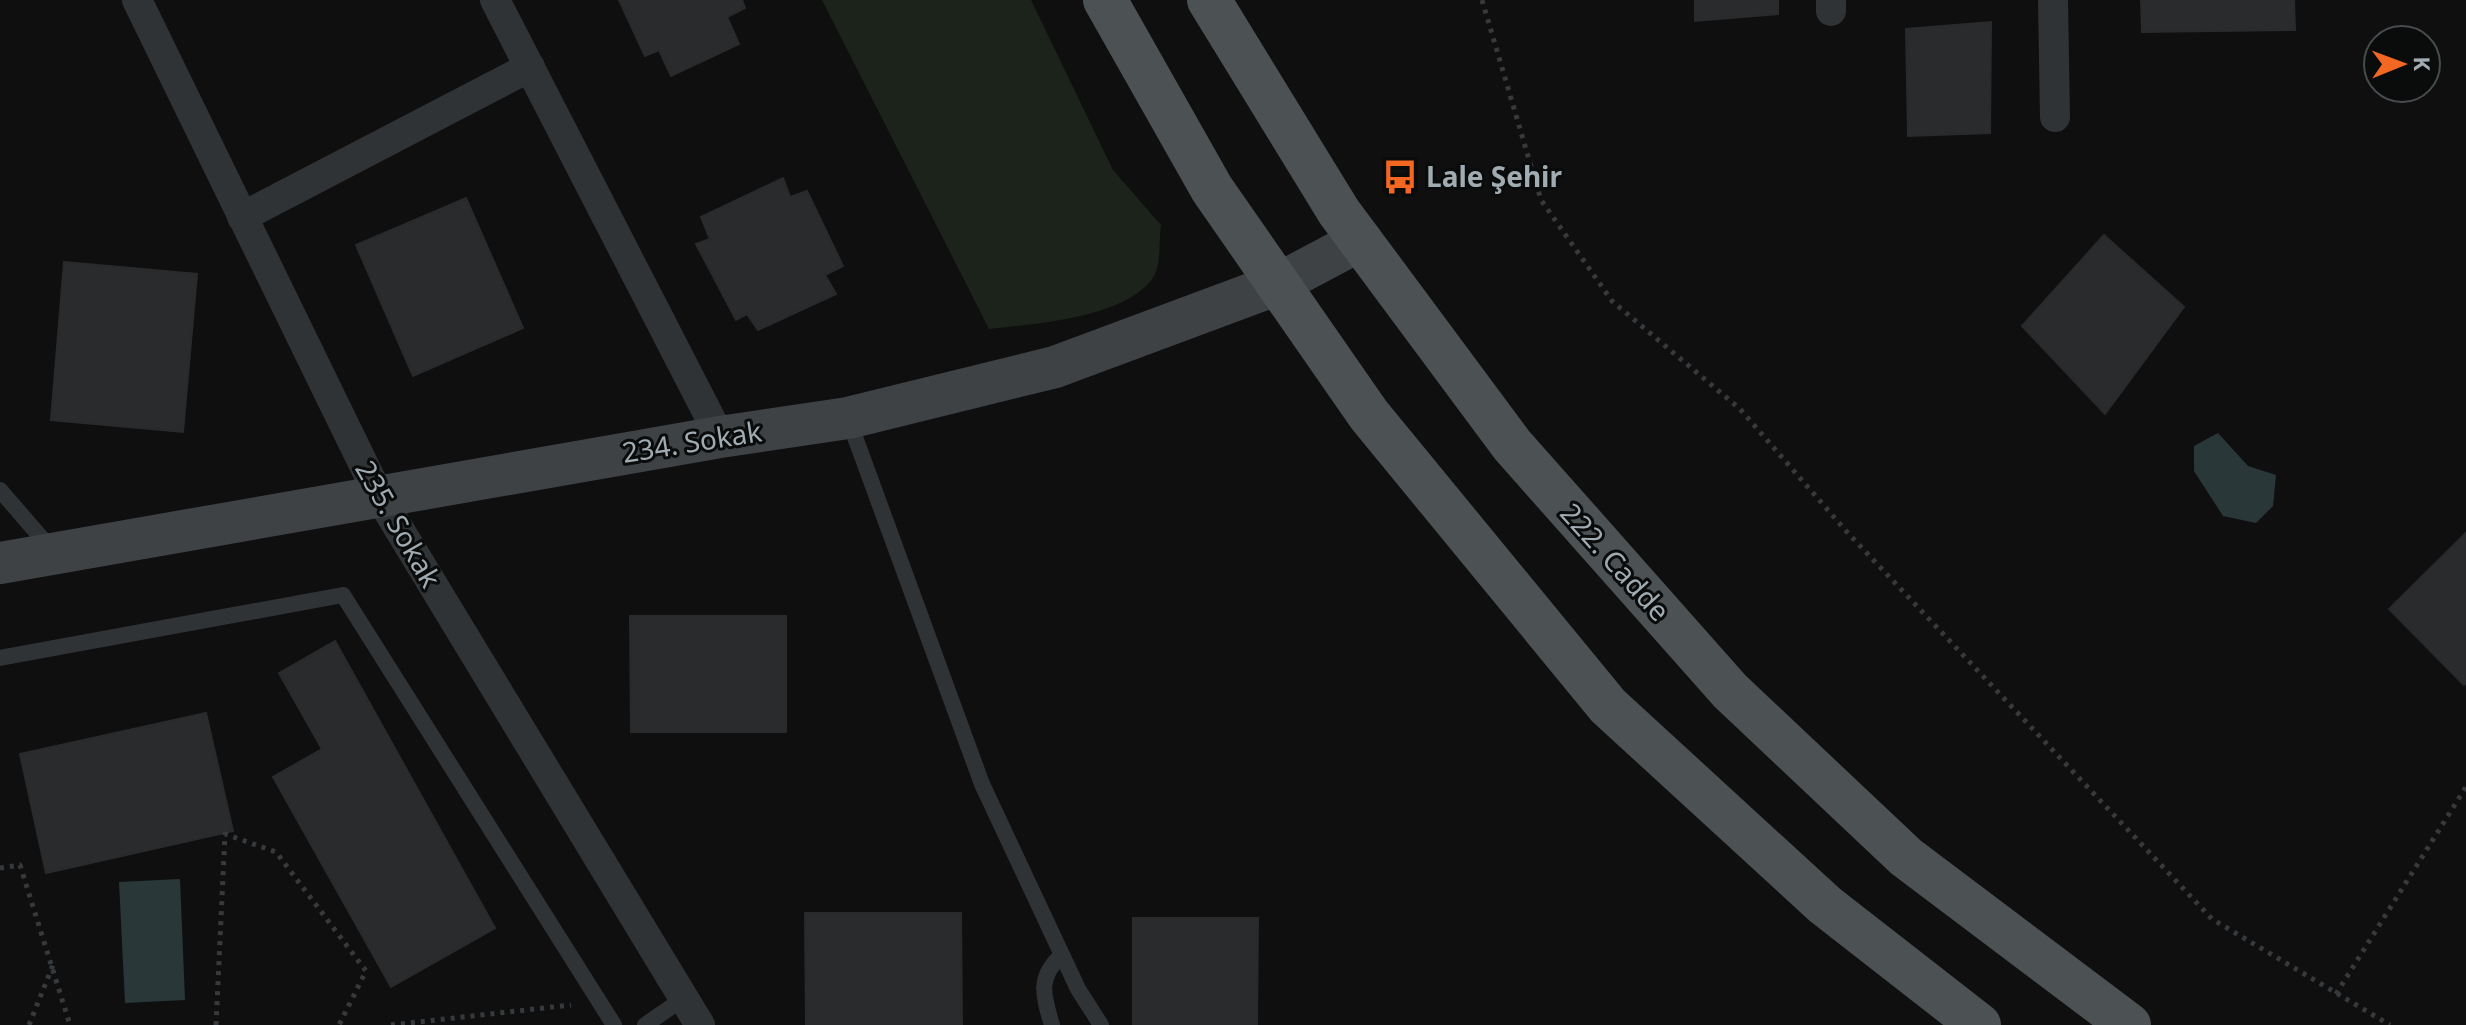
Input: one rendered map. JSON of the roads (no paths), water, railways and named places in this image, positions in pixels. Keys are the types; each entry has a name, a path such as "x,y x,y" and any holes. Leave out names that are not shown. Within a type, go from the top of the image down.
{"main road":[{"path":"1105,0 1212,189 1369,415 1608,706 1825,905 1979,1025"},
{"name":"222. Cadde","path":"1209,0 1339,212 1512,445 1730,691 1906,857 2129,1025"}],"street":[{"name":"235. Sokak","path":"137,0 379,496 700,1025"},
{"path":"495,0 720,437"},
{"path":"2053,0 2055,117"},
{"path":"242,217 530,67"},
{"name":"234. Sokak","path":"0,563 720,437 848,418 1055,367 1278,284 1361,240"}],"lane":[{"path":"848,418 982,784 1062,955 1101,1025"},
{"path":"0,490 55,553"},
{"path":"0,658 343,595 614,1025"},
{"path":"1052,1025 1043,996 1047,968 1062,955"},
{"path":"645,1025 684,998"}],"place":[{"name":"Lale Şehir","path":"1400,177"}]}
